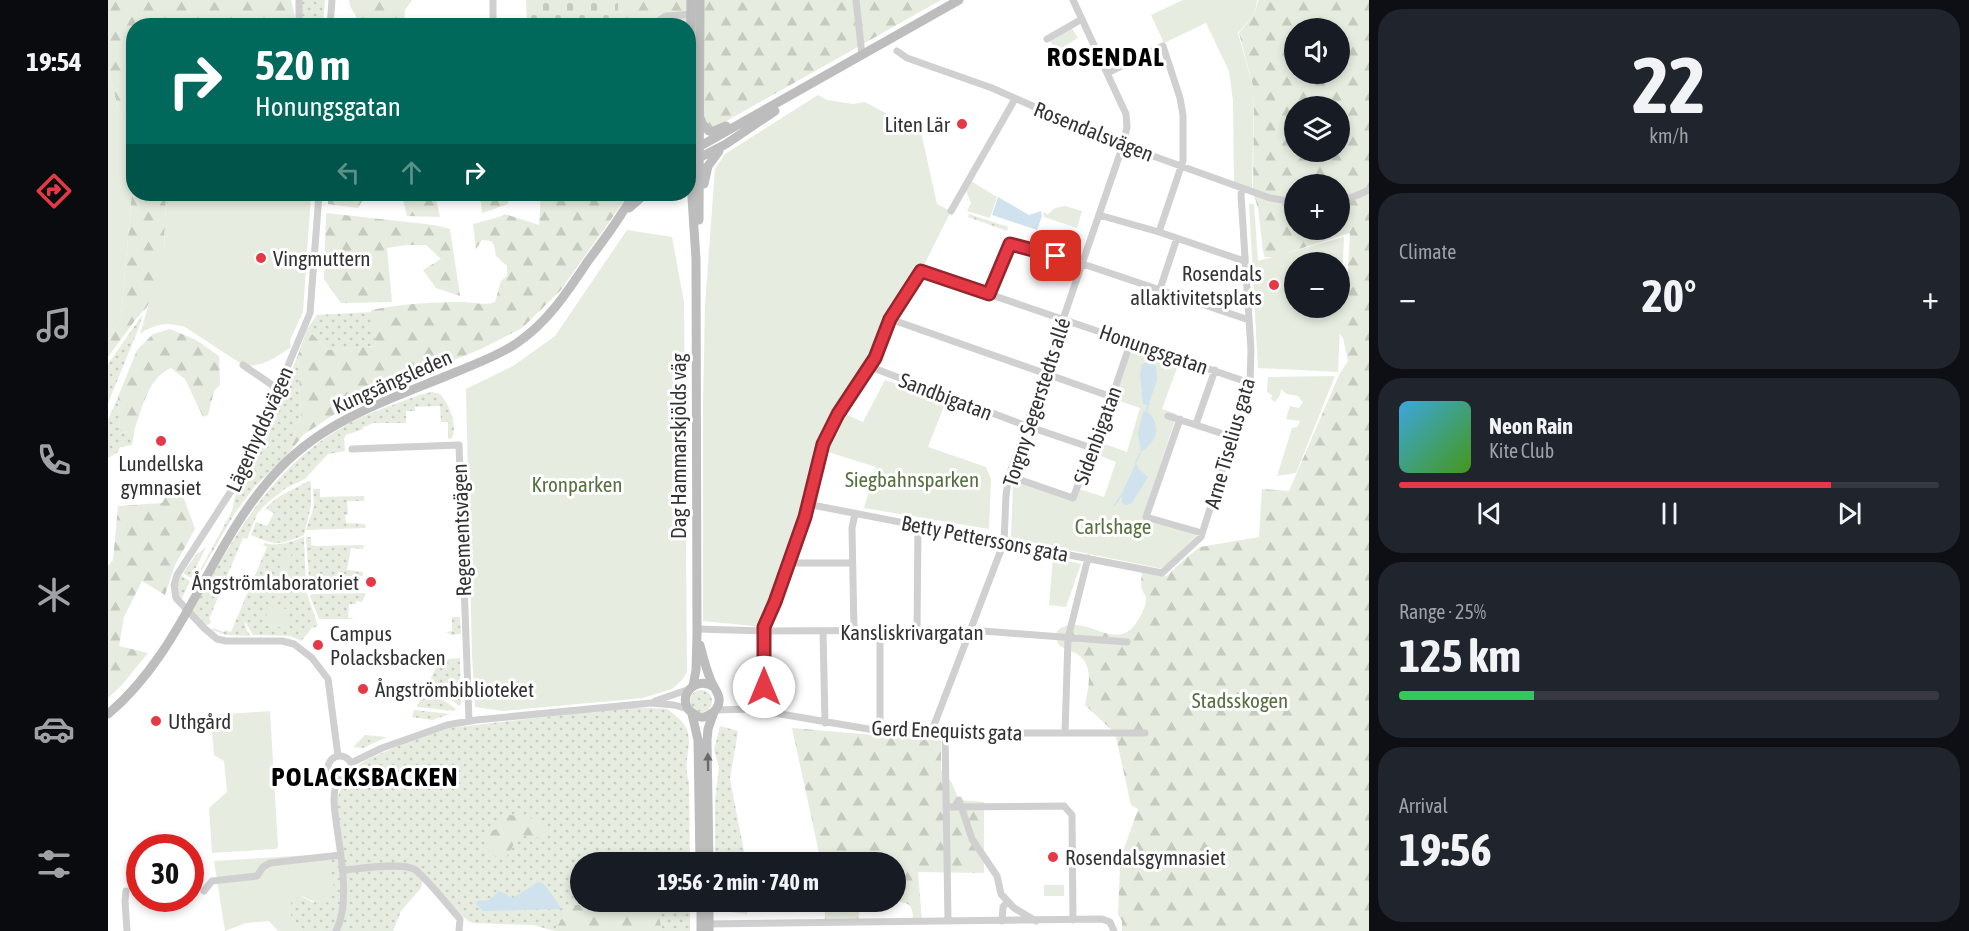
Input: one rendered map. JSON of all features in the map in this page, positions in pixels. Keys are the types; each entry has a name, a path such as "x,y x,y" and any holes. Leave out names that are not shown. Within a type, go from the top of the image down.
{"main road":[{"name":"Dag Hammarskjölds väg","path":"690,18 691,0"},
{"path":"699,147 700,0"},
{"path":"696,151 699,147 740,123 959,0"},
{"path":"696,207 711,159 726,144 831,72"},
{"path":"699,115 703,125 710,131 740,123"},
{"path":"696,156 726,144"},
{"name":"Kungsängsleden","path":"108,714 132,691 152,667 190,606 233,528 255,497 283,465 300,449 349,416 479,363 518,342 556,306 630,201"},
{"name":"Kungsängsleden","path":"622,213 637,201"},
{"path":"693,201 696,207"},
{"name":"Dag Hammarskjölds väg","path":"691,687 696,670 697,631 695,201"},
{"name":"Dag Hammarskjölds väg","path":"697,631 707,670 716,692"},
{"path":"700,852 698,740 685,699 691,687 702,683 716,692 719,704 708,729 707,740 709,852"},
{"path":"690,711 703,717 715,711"},
{"path":"703,912 705,928"},
{"path":"705,928 707,912"}],"street":[{"path":"299,0 299,18"},
{"path":"331,18 332,0"},
{"path":"493,0 493,18"},
{"path":"855,0 862,55"},
{"name":"Torgny Segerstedts allé","path":"931,733 1004,542 1009,476 1124,145 1126,114 1073,0"},
{"path":"663,18 700,13"},
{"path":"1047,39 1082,19"},
{"path":"1107,73 1163,46 1180,98 1183,115 1181,166 1159,232"},
{"name":"Rosendalsvägen","path":"897,51 907,58 992,88 1124,145 1270,198 1284,200"},
{"path":"951,211 1015,99"},
{"name":"Arne Tiselius gata","path":"1162,573 1201,537 1250,382 1242,188"},
{"path":"1350,198 1369,190"},
{"name":"Lägerhyddsvägen","path":"318,201 310,313 240,478 177,575 174,591 179,603 218,639 282,641 294,644 312,658 328,679 338,756"},
{"path":"1099,215 1159,232 1244,261"},
{"path":"1160,289 1177,238"},
{"path":"989,294 1010,244 1082,263 1249,320"},
{"name":"Honungsgatan","path":"890,319 921,271 1250,382"},
{"path":"763,711 761,665 764,632 789,563 814,473 828,432 880,348 890,319 1112,397"},
{"name":"Sidenbigatan","path":"1009,476 1073,498 1131,341"},
{"path":"243,365 272,385 276,391"},
{"name":"Sandbigatan","path":"868,366 1092,448"},
{"path":"1196,424 1215,369"},
{"path":"1168,416 1233,437"},
{"path":"1180,419 1146,517 1202,533"},
{"name":"Regementsvägen","path":"352,448 459,445 469,721"},
{"name":"Betty Petterssons gata","path":"807,504 1162,573"},
{"path":"854,631 852,528 855,514"},
{"path":"916,630 918,526"},
{"path":"1065,733 1068,638 1088,558"},
{"path":"789,563 852,563"},
{"name":"Kansliskrivargatan","path":"697,631 970,630 1127,642"},
{"path":"823,631 825,723"},
{"path":"880,631 880,731"},
{"path":"651,703 691,687"},
{"name":"Gerd Enequists gata","path":"716,692 731,704 752,709 880,731 1145,733"},
{"path":"351,763 426,731 469,721 651,703 674,705 690,711"},
{"name":"Gerd Enequists gata","path":"715,711 752,709"},
{"path":"945,732 948,921"},
{"path":"338,756 346,758 351,763 349,775 338,780 330,775 328,768 331,760 338,756"},
{"path":"338,780 334,796 343,895 338,929"},
{"path":"946,807 961,804 1064,806 1072,815 1073,920"},
{"path":"961,804 972,839 997,876 1001,894 1007,902 1036,921"},
{"path":"204,891 212,881 253,877 270,863 340,855"},
{"path":"342,870 370,867 404,867 415,870 460,918 459,931"},
{"path":"126,891 127,931"},
{"path":"1002,921 1007,902"},
{"path":"705,928 1102,919 1110,922 1114,931"}],"green space":[{"path":"108,0 291,0 295,18 126,18 126,129 108,70"},
{"path":"301,0 325,0 324,18 300,18"},
{"path":"349,0 412,0 405,10 404,18 357,18"},
{"path":"526,0 618,0 618,18 527,18"},
{"path":"618,0 941,0 696,136 696,18 618,18"},
{"path":"1183,0 1257,0 1255,13 1238,33 1254,90 1252,191 1234,184 1233,101 1229,71 1206,23 1164,43 1151,15"},
{"name":"Stadsskogen","path":"1258,0 1369,0 1369,931 1122,931 1122,921 1118,915 1120,867 1138,809 1131,805 1115,733 1085,705 1089,678 1086,664 1077,654 1059,645 1056,637 1057,631 1067,625 1089,627 1120,635 1130,630 1144,610 1146,596 1141,585 1142,570 1167,576 1200,547 1259,537 1262,489 1289,491 1339,375 1348,361 1343,338 1338,331 1339,318 1350,318 1350,174 1284,174 1284,240 1328,240 1274,257 1265,257 1258,208 1253,192 1254,90 1239,33 1255,13"},
{"path":"1071,27 1078,38 1056,51 1049,39"},
{"path":"108,70 126,128 126,201 131,201 121,317 108,341"},
{"path":"818,95 827,100 853,104 865,102 921,132 937,204 951,211 921,271 890,319 880,348 828,432 803,517 764,627 703,621 705,305 715,169 725,154"},
{"path":"971,181 997,197 990,218 967,211 971,203 966,191"},
{"path":"131,201 166,201 164,252 154,291 147,307 108,357 108,341 121,317"},
{"path":"166,201 311,201 303,312 290,340 291,347 262,363 243,365 185,327 161,325 140,334 164,252"},
{"path":"328,201 362,201 358,208 328,204"},
{"path":"403,201 437,201 440,217 407,216"},
{"path":"481,201 508,201 508,204 482,213"},
{"path":"541,201 624,201 560,291 522,328 483,348 353,402 303,435 286,457 301,416 298,355 307,329 328,350 376,346 371,310 428,303 483,304 495,302 501,281 507,276 507,266 496,256 491,241 482,240 476,249 473,224 505,214 539,225"},
{"name":"Rosendals allaktivitetsplats","path":"1249,204 1254,204 1258,261 1284,254 1284,318 1340,318 1338,372 1258,368"},
{"path":"1065,206 1082,211 1077,228 1044,217 1043,212 1048,214 1055,208"},
{"path":"326,213 434,225 450,229 460,296 436,288 423,270 441,259 426,245 406,245 387,248 392,302 341,303 324,279"},
{"path":"969,214 1008,227 1007,231 968,217"},
{"name":"Kronparken","path":"627,230 672,237 684,302 687,672 672,689 643,698 503,711 475,707 466,389 513,366 555,336"},
{"name":"Rosendals allaktivitetsplats","path":"1333,240 1344,240 1343,252 1290,252"},
{"path":"372,312 376,346 328,350 307,329 317,315"},
{"path":"143,314 138,330 108,403 108,364"},
{"path":"170,329 196,340 219,356 220,385 214,391 208,415 203,417 185,379 171,368 157,378 152,386 135,428 120,434 118,397 137,350 153,334"},
{"name":"Carlshage","path":"1130,346 1178,365 1162,409 1177,414 1143,517 1197,535 1163,569 1011,538 1013,480 1072,499 1076,488 1104,497 1116,462 1098,455 1102,443 1127,452 1140,408 1114,399"},
{"path":"298,355 301,416 286,457 255,486 235,513 200,573 232,511 235,496 253,466"},
{"path":"1335,376 1296,473 1277,476 1292,428 1297,427 1300,421 1286,419 1290,406 1299,408 1303,402 1298,396 1287,394 1281,389 1275,402 1271,399 1272,395 1267,392 1268,377"},
{"name":"Siegbahnsparken","path":"885,380 946,401 928,447 986,467 991,479 989,529 864,508 876,467 828,452 830,447 824,444 841,412 863,422"},
{"path":"432,392 440,394 447,403 454,427 452,438 448,439 448,422 441,422 440,406 415,407 415,411 406,411 406,423 373,423 362,428 364,429 346,435 345,451 328,454 305,479 286,488 257,514 247,539 243,538 209,619 210,624 205,625 192,612 223,556 257,505 298,460 323,440 355,420"},
{"path":"118,397 120,434 135,428 132,445 120,447 118,452 108,458 108,420"},
{"path":"308,481 311,482 311,506 304,535 278,543 251,535 256,522 267,526 274,513 266,509 263,513 267,507 272,502"},
{"path":"177,487 185,501 195,529 175,565 165,595 142,581 124,617 119,646 148,653 108,698 108,566 113,560 118,506 162,503 170,490"},
{"path":"313,489 320,489 320,497 364,496 364,501 347,501 348,515 345,515 346,523 365,524 366,528 306,530 314,506"},
{"path":"304,537 306,591 318,626 312,628 301,641 291,636 253,635 244,620 251,636 226,635 212,630 213,628 231,632 267,547 263,545 264,543 279,544"},
{"path":"306,537 311,537 311,545 316,546 364,545 363,549 351,548 347,570 363,572 363,576 309,578"},
{"path":"288,546 294,548 285,571 279,569"},
{"path":"206,547 191,578 183,573 195,556"},
{"path":"1053,557 1081,564 1066,607 1049,605"},
{"path":"180,575 190,581 181,600 177,588"},
{"path":"366,593 362,602 356,601 356,604 349,604 348,617 354,619 319,619 310,596 312,594"},
{"path":"267,607 289,609 288,628 266,626"},
{"path":"452,617 460,617 460,634 452,635 446,632 452,631"},
{"path":"460,658 461,704 459,706 429,682 440,660"},
{"path":"426,688 456,709 454,711 417,707"},
{"path":"697,690 705,690 712,697 712,705 705,712 697,712 690,705 690,697"},
{"path":"632,707 668,709 682,721 689,736 687,775 690,852 570,852 570,907 554,931 534,925 473,923 423,880 421,888 401,911 393,931 303,931 291,917 289,906 294,898 301,896 314,903 327,857 340,855 334,805 344,783 366,760 409,741 449,728"},
{"path":"414,710 450,714 432,720 412,717"},
{"path":"270,711 278,847 212,853 209,808 227,792 224,761 214,755 211,717"},
{"path":"720,726 738,731 730,779 744,852 715,852 715,801 719,767 714,750"},
{"path":"792,728 941,738 941,770 952,783 959,800 984,802 984,873 918,872 922,921 913,922 913,912 906,904 906,852 819,852"},
{"path":"365,735 387,737 363,748 353,747"},
{"path":"509,815 527,817 537,821 546,828 548,833 545,837 530,838 520,834 507,856 496,857 488,850 484,842 485,838 491,831 497,829 502,817"},
{"path":"327,854 335,892 328,902 321,905 302,896 294,899 289,906 291,917 303,931 278,931 269,921 246,923 225,931 214,861"},
{"path":"1044,885 1064,885 1064,896 1044,896"},
{"path":"570,907 570,912 652,912 659,917 662,931 554,931"},
{"path":"650,912 690,912 690,931 662,931 658,917"},
{"path":"825,912 859,912 858,922 825,922"}],"water":[{"path":"998,197 1029,215 1041,211 1042,216 1037,230 992,215"},
{"path":"1151,361 1156,366 1157,381 1148,405 1143,404 1140,374 1142,364"},
{"path":"1147,411 1155,422 1156,433 1151,443 1141,452 1138,433 1143,412"},
{"path":"1136,463 1148,477 1132,503 1126,505 1122,503 1122,493"},
{"path":"538,882 544,884 561,909 483,911 476,904 478,901 489,900 499,891 513,898"}],"waterway":[{"path":"1146,412 1149,403"},
{"path":"1136,462 1140,453"},
{"path":"1114,506 1123,493"}],"place":[{"name":"Liten Lär","path":"962,124"},
{"name":"Vingmuttern","path":"261,258"},
{"name":"Rosendals allaktivitetsplats","path":"1274,285"},
{"name":"Lundellska gymnasiet","path":"161,441"},
{"name":"Ångströmlaboratoriet","path":"371,582"},
{"name":"Campus Polacksbacken","path":"318,645"},
{"name":"Ångströmbiblioteket","path":"363,689"},
{"name":"Uthgård","path":"156,721"},
{"name":"Rosendalsgymnasiet","path":"1053,857"}],"district":[{"name":"ROSENDAL","path":"1106,56"},
{"name":"POLACKSBACKEN","path":"365,776"}],"route":[{"path":"764,687 764,627 805,517 823,444 838,414 875,358 890,319 921,271 989,294 1010,244 1056,256"}]}
